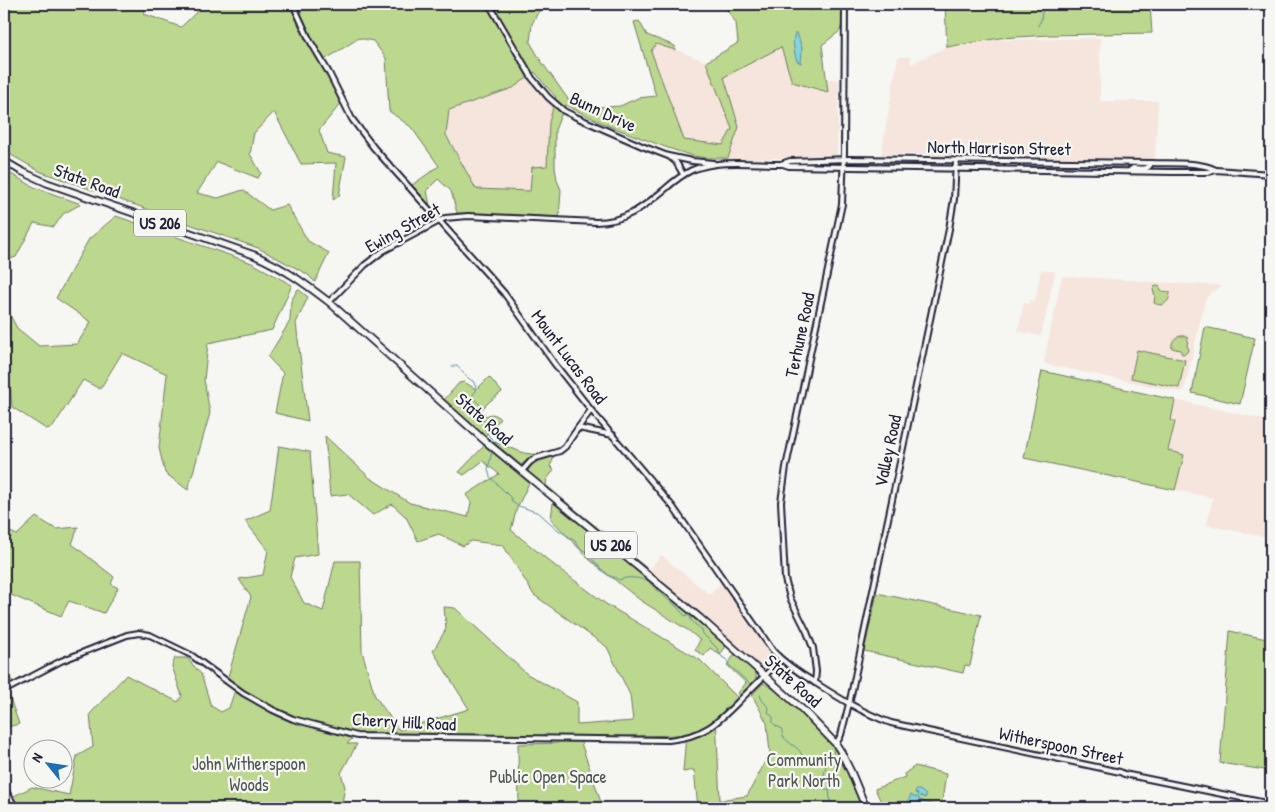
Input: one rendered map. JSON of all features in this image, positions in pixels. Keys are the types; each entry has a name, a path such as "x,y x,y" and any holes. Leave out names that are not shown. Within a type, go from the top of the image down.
{"highway":[{"name":"State Road","path":"4,161 46,183 192,233 269,262 301,280 329,302 485,441 692,612 803,710 836,744 851,772 866,808"}],"street":[{"name":"Mount Lucas Road","path":"293,4 309,39 329,73 352,119 374,148 504,293 554,363 591,410 673,507 781,660 849,704"},
{"name":"Bunn Drive","path":"488,4 540,90 556,104 576,117 668,156 715,164"},
{"name":"Terhune Road","path":"815,683 813,648 792,602 786,583 781,496 841,212 844,167 846,4"},
{"name":"Bunn Drive","path":"668,156 676,162 684,174"},
{"name":"North Harrison Street","path":"596,222 617,220 634,213 684,174 700,167 715,164 781,164 844,159 1190,164 1210,167 1216,170"},
{"name":"Valley Road","path":"836,744 841,735 849,704 949,226 954,199 956,161"},
{"path":"1106,163 1117,171"},
{"path":"1129,171 1132,168 1147,168 1151,163"},
{"name":"North Harrison Street","path":"781,164 789,166 1171,172 1208,172 1216,170 1271,174"},
{"path":"1167,164 1171,172"},
{"name":"Ewing Street","path":"329,302 365,265 382,251 445,218 459,216 596,222"},
{"path":"522,471 536,458 560,451 565,447 591,410"},
{"path":"578,428 614,435"},
{"name":"Cherry Hill Road","path":"4,691 61,661 127,635 139,633 156,638 192,655 244,693 273,710 293,719 357,736 669,740 687,737 712,726 725,716 781,660"},
{"path":"810,679 815,666"},
{"name":"Witherspoon Street","path":"849,704 891,723 1271,804"},
{"path":"4,788 16,808"}],"shaded area":[{"path":"644,37 711,64 779,38 798,75 839,80 837,155 743,159 701,158 687,155"},
{"path":"1100,38 1100,101 1158,101 1155,158 935,157 932,154 888,154 881,156 898,57 910,57 911,64 947,47 994,40"},
{"path":"528,77 554,106 549,122 547,166 531,191 476,189 446,135 449,110 513,88"},
{"path":"1041,270 1055,272 1041,336 1018,331 1024,303 1029,304 1029,300 1035,301"},
{"path":"1062,276 1222,286 1211,292 1205,300 1184,391 1180,392 1046,364 1044,361"},
{"path":"1042,371 1271,421 1271,538 1207,525 1213,498 1024,458"},
{"path":"661,555 710,595 721,582 773,656 773,661 767,666 762,667 759,665 648,572"}],"green space":[{"path":"4,4 146,4 144,14 181,27 205,4 545,4 532,24 530,42 541,61 568,99 587,106 606,107 620,106 638,98 656,96 634,22 639,21 647,35 675,46 675,50 656,44 651,51 684,140 723,145 732,129 706,62 738,43 736,23 723,4 750,4 762,8 767,4 846,4 840,31 822,45 828,92 792,82 781,47 724,77 739,127 728,158 693,156 668,148 609,126 565,105 555,130 555,167 561,190 559,217 457,213 451,191 438,179 427,190 430,206 412,185 439,166 411,127 389,111 386,58 373,41 359,38 323,61 343,101 319,130 327,153 346,157 339,196 333,200 336,163 301,164 274,112 254,133 250,154 261,173 258,178 217,162 197,193 218,198 243,190 270,210 287,205 308,241 329,253 315,282 307,274 258,248 41,172 4,151","holes":["535,72 556,97 549,122 547,166 532,167 530,191 476,189 446,135 449,110 513,88"]},
{"path":"945,4 1150,4 1152,33 1000,38 947,47"},
{"path":"4,170 34,187 81,204 63,214 54,227 34,223 16,257 4,261"},
{"path":"116,216 252,263 292,285 272,330 208,343 204,380 210,413 188,490 165,473 159,448 167,374 122,353 100,389 83,380 53,427 46,429 12,407 10,385 4,382 4,304 17,328 39,346 77,344 91,322 56,298 89,239"},
{"path":"1157,286 1162,291 1170,292 1169,299 1160,305 1154,303 1155,296 1153,290"},
{"path":"298,289 308,297 296,323 308,421 275,413 283,373 268,357 290,321 291,301"},
{"path":"1205,327 1255,338 1240,404 1192,393"},
{"path":"1180,336 1188,338 1187,346 1189,349 1186,353 1182,354 1180,350 1172,348 1173,341"},
{"path":"1137,350 1185,360 1179,388 1131,378"},
{"path":"1042,371 1175,400 1171,420 1175,422 1168,450 1184,455 1175,490 1024,458"},
{"path":"489,377 502,392 481,410 486,416 496,415 500,419 485,436 444,400 459,383 464,382 477,389"},
{"path":"325,436 370,478 410,503 468,517 471,502 466,495 499,474 483,461 464,475 459,472 485,445 529,483 517,508 511,530 606,604 700,660 738,698 716,718 720,801 747,796 770,753 767,723 752,695 763,683 795,706 831,742 850,773 863,808 698,808 694,770 683,772 686,735 579,737 603,808 519,808 518,744 558,743 557,739 356,735 347,744 357,744 341,773 345,787 341,808 4,808 4,801 26,790 46,790 69,795 70,790 72,790 77,756 93,747 90,714 126,675 178,702 182,696 172,666 175,658 187,658 201,674 211,706 221,712 229,708 236,687 227,680 251,597 239,579 263,575 268,550 245,521 270,510 279,446 310,452 318,554 295,558 290,577 304,603 323,611 335,561 360,561 362,651 375,696 399,730 469,709 433,651 446,629 444,607 455,608 527,674 577,702 577,725 633,721 630,695 607,647 534,595 503,545 471,541 463,546 439,534 418,541 406,517 392,504 373,515 348,494 330,496"},
{"path":"492,441 524,453 540,455 529,459 521,465"},
{"path":"553,457 550,466 554,470 547,479 546,485 649,570 648,572 529,473 528,469 533,463"},
{"path":"553,503 647,578 726,646 720,655 710,648 704,656 695,650 700,640 640,600 590,560 551,519"},
{"path":"36,517 56,529 78,527 72,544 114,577 111,584 118,588 104,613 69,601 61,616 4,592 4,529 17,535"},
{"path":"877,593 981,615 970,666 965,665 963,673 864,651"},
{"path":"1230,631 1271,640 1271,771 1220,763"},
{"path":"735,654 757,674 756,679 740,695 738,693 746,683 727,665"},
{"path":"4,675 18,684 7,690 19,724 4,728"},
{"path":"915,766 946,774 941,808 884,808 875,789 905,777 904,774"}],"water":[{"path":"795,33 797,33 802,48 801,63 797,61 794,51"},
{"path":"916,790 920,790 926,795 925,798 920,796 918,799 935,806 934,808 905,807 911,795 916,798 918,794 915,793"}],"waterway":[{"path":"807,4 809,11"},
{"path":"1038,26 1041,20 1043,4"},
{"path":"452,366 457,366 466,377 473,381 476,387 473,398 481,406 479,417 486,422 487,431 496,444"},
{"path":"492,451 488,469 490,477 516,505 539,513 557,529 575,541 580,548 588,553 600,569 610,577 619,580 625,578 648,580 653,587 685,616 688,615 690,617 717,648 722,657 727,660 729,665 749,683"},
{"path":"760,695 769,708 768,712 773,717 773,723 781,728 786,740 798,749 808,761 821,763 826,766 822,783 826,790 829,790"},
{"path":"831,808 829,787 833,782 835,773 834,749"}],"park label":[{"name":"Community Park North","path":"804,770"},
{"name":"John Witherspoon Woods","path":"249,774"},
{"name":"Public Open Space","path":"548,777"}]}
